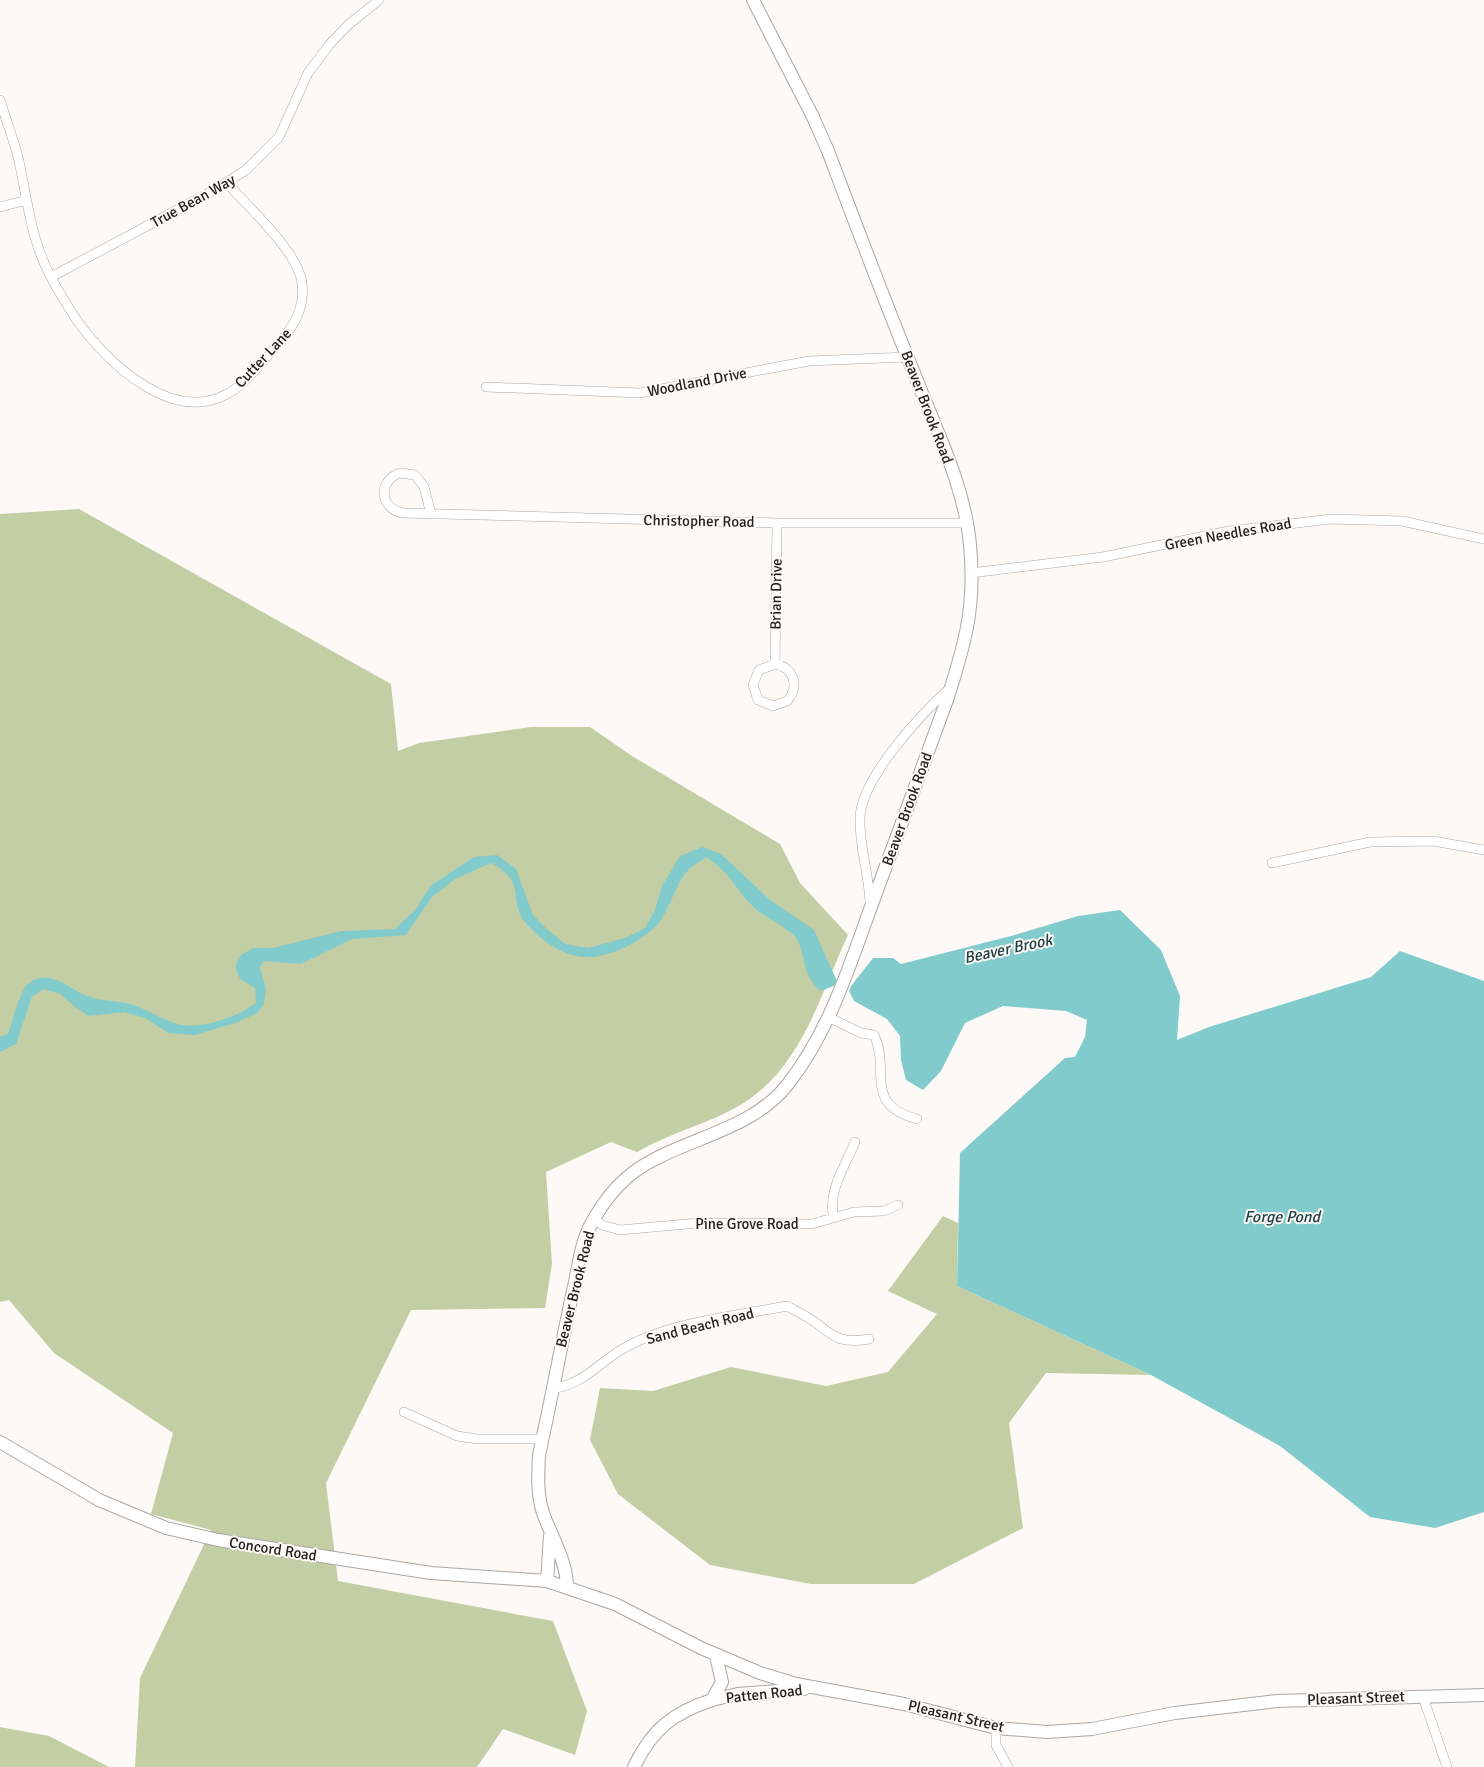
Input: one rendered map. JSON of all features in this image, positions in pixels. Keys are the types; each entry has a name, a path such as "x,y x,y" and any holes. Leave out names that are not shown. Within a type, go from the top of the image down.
{"street":[{"name":"True Bean Way","path":"51,277 227,184 258,159 279,137 308,73 337,36 379,0"},
{"name":"Beaver Brook Road","path":"567,1586 566,1570 542,1510 538,1476 552,1388 578,1264 586,1237 594,1219 611,1192 630,1174 654,1159 741,1120 778,1094 804,1062 832,1013 851,964 951,687 967,634 971,573 967,523 949,464 814,120 753,0"},
{"name":"Cutter Lane","path":"0,100 18,158 39,249 51,277 90,337 114,362 142,383 170,397 186,402 206,402 225,395 242,383 291,329 300,309 302,289 298,268 287,250 227,184"},
{"path":"0,207 28,200"},
{"name":"Woodland Drive","path":"486,386 640,393 809,361 908,357"},
{"name":"Christopher Road","path":"431,514 422,482 415,475 400,472 387,481 384,496 393,510 403,513 431,514 778,523 967,523"},
{"name":"Green Needles Road","path":"971,573 1103,557 1237,530 1332,519 1402,521 1484,539"},
{"name":"Brian Drive","path":"775,664 778,523"},
{"path":"775,664 788,670 793,676 795,688 788,701 773,706 758,700 753,684 759,670 775,664"},
{"path":"871,908 870,885 861,836 860,817 862,804 871,783 901,739 933,703 951,687"},
{"path":"1272,863 1370,842 1433,841 1484,850"},
{"path":"832,1013 862,1033 874,1035 879,1046 880,1084 883,1095 897,1112 917,1119"},
{"path":"834,1218 831,1206 832,1194 855,1142"},
{"name":"Pine Grove Road","path":"594,1219 602,1225 620,1230 698,1223 812,1224 854,1212 884,1211 898,1205"},
{"name":"Sand Beach Road","path":"552,1388 565,1388 576,1383 622,1350 646,1337 684,1326 786,1306 813,1321 832,1337 852,1343 869,1339"},
{"path":"404,1412 457,1436 478,1440 543,1439"},
{"name":"Concord Road","path":"0,1442 99,1500 174,1530 218,1540 432,1574 547,1581 567,1586"},
{"name":"Beaver Brook Road","path":"547,1581 550,1531"},
{"name":"Pleasant Street","path":"567,1586 615,1604 716,1656 760,1673 816,1688 904,1704 996,1728 1047,1732 1077,1730 1247,1703 1328,1698 1484,1695"},
{"name":"Patten Road","path":"712,1700 722,1682 716,1656"},
{"name":"Patten Road","path":"634,1767 658,1730 677,1714 712,1700 738,1694 816,1688"},
{"path":"1423,1697 1447,1767"},
{"path":"996,1728 996,1746 1008,1767"}],"green space":[{"path":"79,509 391,684 398,751 419,743 531,727 590,727 632,756 780,844 800,883 848,935 818,1005 795,1050 763,1089 729,1111 637,1152 611,1142 546,1172 552,1264 545,1308 411,1310 326,1483 338,1581 553,1621 587,1711 575,1755 503,1729 477,1767 135,1767 140,1678 211,1530 151,1514 173,1433 54,1353 9,1300 0,1302 0,514"},
{"path":"943,1216 958,1223 957,1286 1151,1375 1046,1373 1009,1423 1023,1528 914,1584 811,1584 710,1565 618,1494 590,1440 600,1388 653,1391 731,1367 826,1386 888,1372 937,1314 888,1291"},
{"path":"0,1727 49,1736 109,1767 0,1767"}],"water":[{"path":"702,847 721,854 769,899 814,930 837,981 834,986 820,991 809,977 800,946 795,936 759,912 722,870 706,857 685,874 662,918 651,931 624,948 592,957 575,956 559,950 537,934 520,914 513,884 509,877 491,863 455,879 432,897 406,935 352,939 301,964 264,961 260,967 266,989 264,1004 257,1013 238,1022 195,1035 168,1033 147,1019 124,1012 89,1016 59,993 43,989 32,997 16,1044 0,1052 0,1037 8,1034 25,987 37,979 45,978 60,981 90,997 131,1004 177,1024 208,1024 239,1013 256,1003 255,988 240,979 235,966 241,955 253,948 273,948 342,931 395,929 416,909 430,886 474,857 497,855 516,869 533,915 565,944 588,948 625,938 645,928 655,910 662,886 680,856"},
{"name":"Forge Pond","path":"1120,910 1161,950 1180,996 1177,1040 1209,1027 1371,977 1400,951 1484,981 1484,1512 1435,1528 1370,1517 1280,1446 1151,1375 957,1286 960,1153 1065,1058 1075,1057 1085,1037 1087,1020 1066,1011 1003,1006 965,1023 941,1071 923,1090 906,1080 901,1060 900,1036 887,1019 854,1001 849,991 851,986 873,958 893,958 901,964 1011,936 1078,916"}],"water label":[{"name":"Beaver Brook","path":"1008,949"}]}
